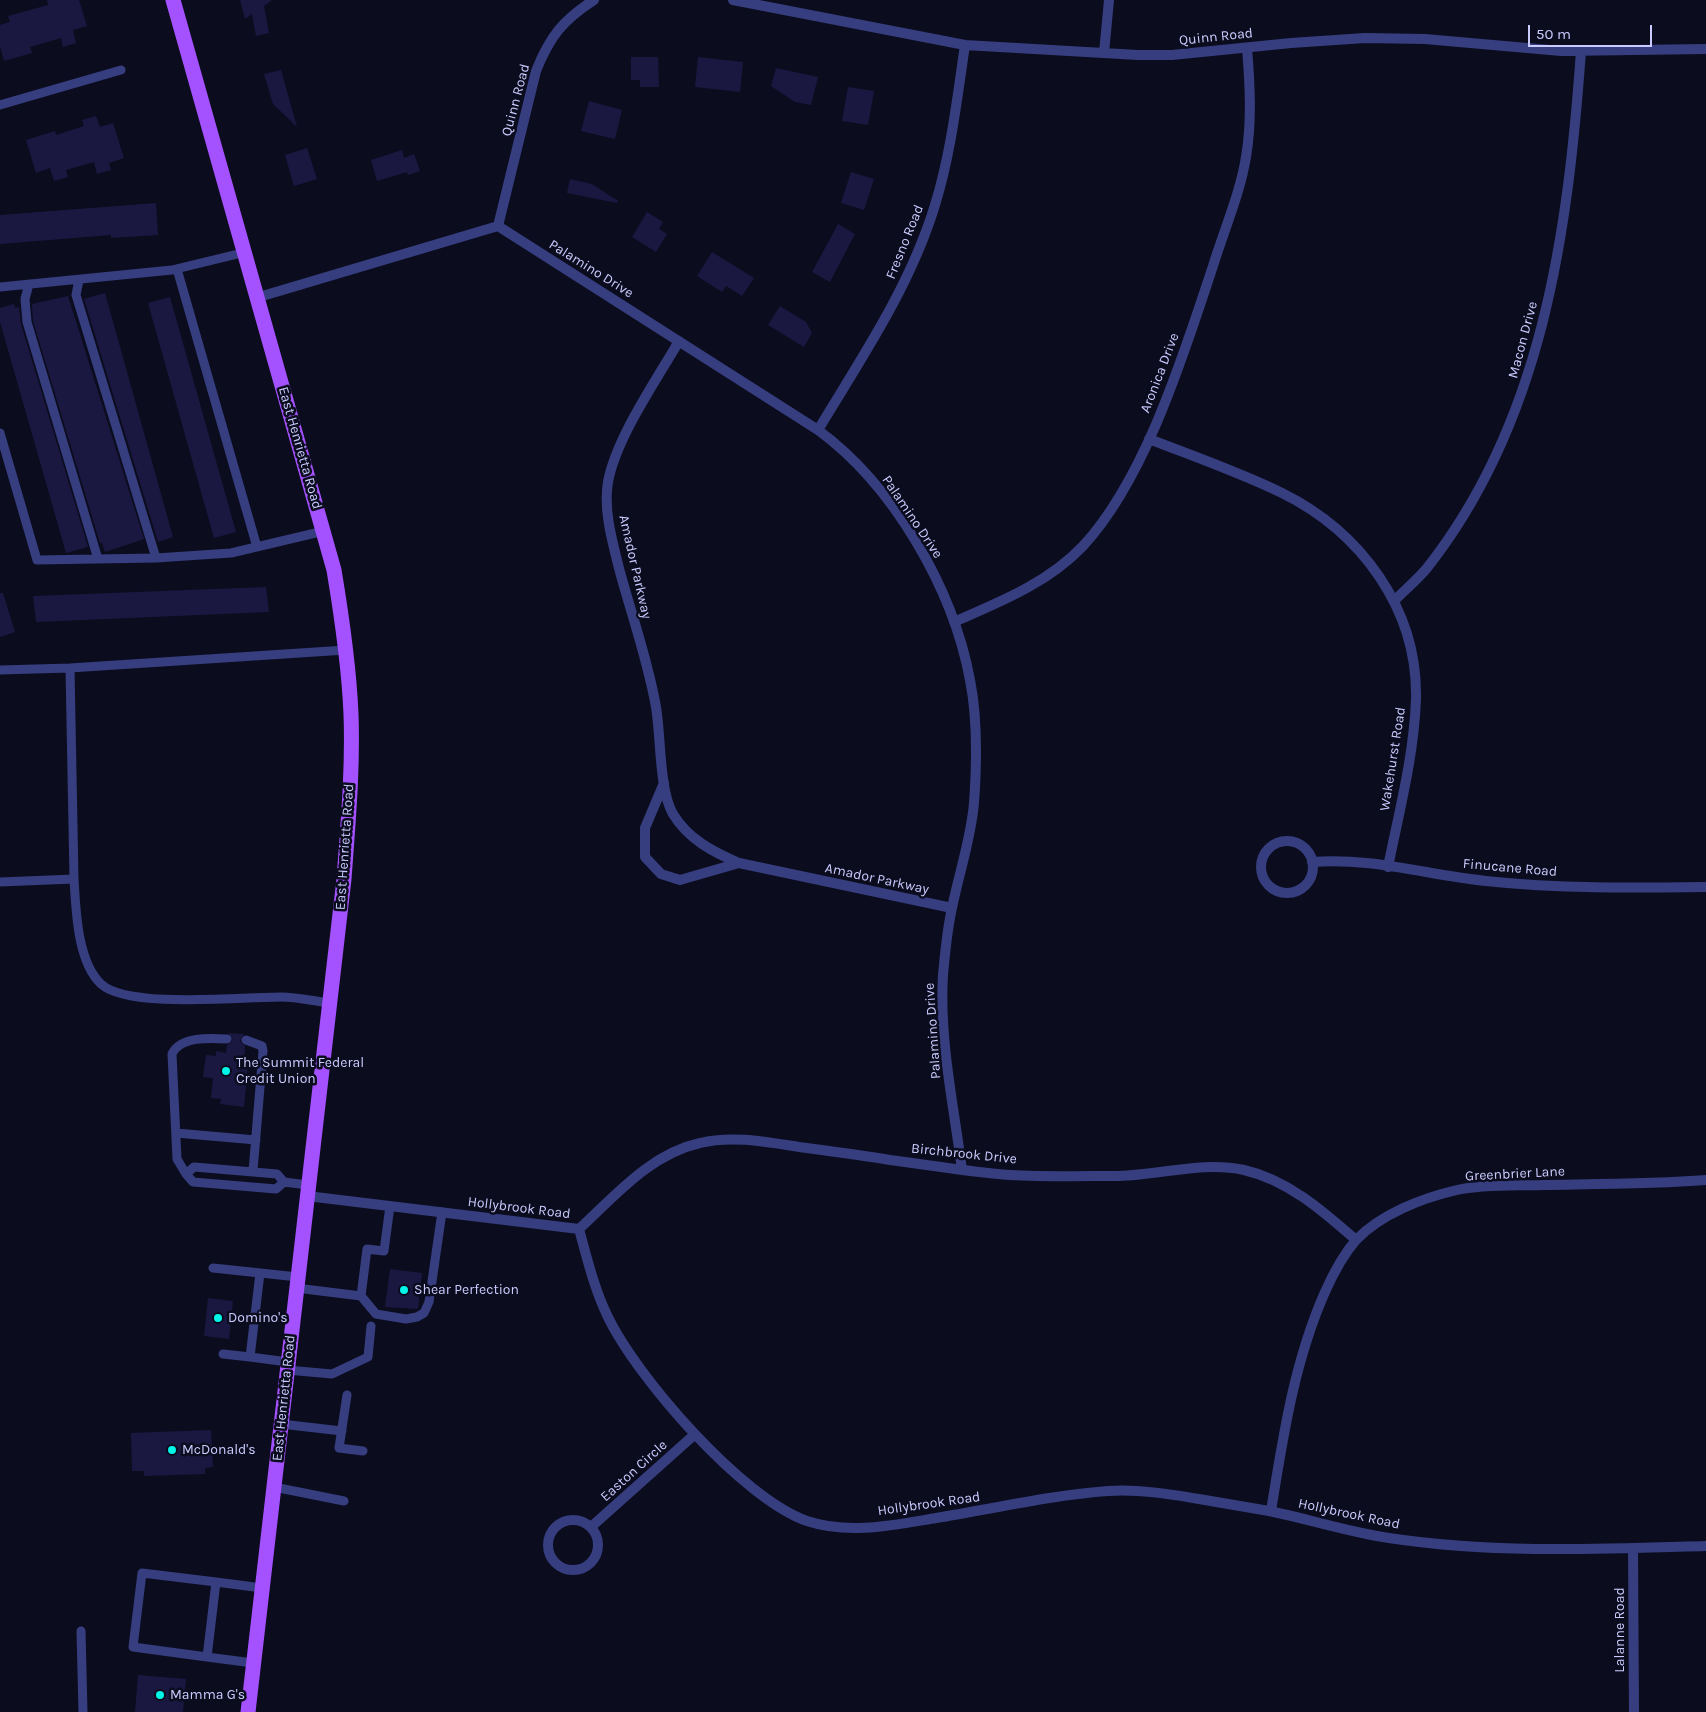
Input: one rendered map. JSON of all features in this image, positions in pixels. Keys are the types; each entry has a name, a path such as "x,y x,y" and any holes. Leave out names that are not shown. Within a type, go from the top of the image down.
{"main road":[{"name":"East Henrietta Road","path":"173,0 246,252 334,570 346,650 351,716 350,798 344,879 252,1663 248,1712"}],"street":[{"name":"Quinn Road","path":"498,226 536,71 546,48 559,27 594,0"},
{"name":"Quinn Road","path":"733,0 965,45 1104,53 1172,55 1365,38 1425,39 1581,51 1706,48"},
{"path":"1104,53 1109,0"},
{"name":"Fresno Road","path":"818,430 894,304 921,245 935,205 948,157 965,45"},
{"name":"Aronica Drive","path":"954,622 1020,592 1047,576 1082,547 1112,508 1149,439 1189,338 1246,159 1250,130 1250,87 1247,48"},
{"name":"Macon Drive","path":"1395,600 1426,569 1481,488 1498,454 1525,386 1537,348 1563,219 1575,135 1581,51"},
{"path":"258,297 498,226"},
{"name":"Palamino Drive","path":"498,226 832,440 880,489 931,568 954,622 970,680 976,724 976,761 970,831 947,936 943,1002 946,1049 962,1170"},
{"name":"Amador Parkway","path":"678,341 627,432 615,459 608,483 608,510 612,542 655,706 664,783 672,813 692,837 720,855 739,863 952,908"},
{"name":"Wakehurst Road","path":"1149,439 1282,493 1316,513 1362,554 1395,600 1412,650 1416,699 1407,773 1388,867"},
{"name":"Amador Parkway","path":"664,783 645,828 645,857 661,874 680,880 739,863"},
{"path":"1281,842 1297,843 1304,848 1312,862 1310,879 1297,891 1280,892 1272,888 1262,874 1263,858 1273,845 1281,842"},
{"name":"Finucane Road","path":"1312,862 1357,862 1446,877 1524,885 1613,888 1706,887"},
{"name":"Birchbrook Drive","path":"579,1229 640,1173 662,1157 683,1147 721,1139 763,1141 962,1170 1012,1175 1121,1176 1182,1169 1225,1168 1244,1170 1300,1194 1356,1240"},
{"name":"Greenbrier Lane","path":"1271,1512 1288,1409 1314,1316 1334,1272 1356,1240 1384,1217 1418,1202 1457,1190 1501,1186 1670,1183 1706,1180"},
{"name":"Hollybrook Road","path":"307,1190 390,1206 579,1229 596,1286 619,1338 634,1360 694,1435 741,1477 781,1508 806,1520 832,1527 853,1528 903,1524 1109,1491 1164,1494 1271,1512 1379,1536 1438,1544 1487,1548 1706,1546"},
{"name":"Easton Circle","path":"591,1527 694,1435"},
{"path":"568,1520 584,1522 591,1527 598,1541 595,1558 582,1568 566,1568 558,1565 549,1552 548,1543 554,1528 568,1520"},
{"name":"Lalanne Road","path":"1633,1548 1634,1712"}],"lane":[{"path":"0,105 121,70"},
{"path":"0,286 79,280 177,269 246,252"},
{"path":"177,269 257,547"},
{"path":"79,280 76,295 156,558"},
{"path":"29,284 25,299 27,322 98,559"},
{"path":"0,433 37,560 156,558 231,553 324,531"},
{"path":"0,670 70,668 346,650"},
{"path":"70,668 74,879 80,941 100,983 114,992 143,998 284,997 330,1003"},
{"path":"0,882 74,879"},
{"path":"227,1039 206,1038 175,1048 172,1054 177,1159 193,1182 276,1189 284,1182"},
{"path":"246,1040 262,1046 263,1052 253,1171"},
{"path":"176,1133 256,1140"},
{"path":"186,1174 194,1167 277,1174 284,1182 307,1190"},
{"path":"361,1296 367,1249 384,1252 390,1206"},
{"path":"213,1268 260,1273 297,1283 361,1296 376,1314 406,1319 417,1318 424,1313 429,1302 442,1212"},
{"path":"250,1357 260,1273"},
{"path":"223,1354 250,1357 332,1374 368,1357 371,1326"},
{"path":"346,1395 340,1448 363,1451"},
{"path":"281,1424 342,1432"},
{"path":"274,1487 344,1501"},
{"path":"252,1663 133,1647 142,1573 262,1588"},
{"path":"207,1657 216,1582"},
{"path":"81,1631 83,1712"}],"building":[{"path":"47,0 79,0 87,26 73,30 76,43 63,47 61,38 30,47 32,53 4,61 0,46 0,25 10,22 8,16 48,5"},
{"path":"240,0 272,0 264,6 269,33 256,36 252,14 245,19"},
{"path":"631,57 658,57 659,87 640,87 640,80 631,80"},
{"path":"698,57 743,62 740,92 695,87"},
{"path":"776,68 818,77 811,105 795,102 771,86"},
{"path":"281,70 297,127 273,104 264,74"},
{"path":"848,87 874,91 868,125 842,121"},
{"path":"589,101 622,110 615,139 581,131"},
{"path":"96,116 100,127 113,123 124,158 109,163 111,170 97,174 94,162 66,170 68,177 54,181 50,168 36,173 26,140 55,131 56,135 84,126 82,120"},
{"path":"307,148 317,179 294,186 285,155"},
{"path":"402,150 404,158 414,154 420,171 408,175 407,172 377,181 371,160"},
{"path":"851,172 874,179 864,210 841,203"},
{"path":"570,179 592,184 618,201 617,203 567,193"},
{"path":"156,203 158,235 111,238 111,235 0,244 0,215"},
{"path":"647,212 663,222 659,229 667,234 656,252 632,237"},
{"path":"838,224 855,234 830,282 812,272"},
{"path":"712,252 754,278 742,296 726,286 722,292 697,276"},
{"path":"105,293 173,537 158,542 84,299"},
{"path":"68,296 144,539 105,552 102,543 100,543 33,321 32,304"},
{"path":"170,297 236,532 214,538 148,303"},
{"path":"14,304 15,308 19,307 21,324 88,547 66,553 0,322 0,308"},
{"path":"780,306 806,322 812,333 804,347 768,325"},
{"path":"266,587 269,612 36,622 33,596"},
{"path":"0,593 3,593 15,632 0,637"},
{"name":"The Summit Federal Credit Union","path":"228,1033 244,1034 240,1041 245,1046 244,1064 248,1065 244,1107 220,1104 221,1099 211,1098 213,1078 203,1077 206,1055 216,1056 216,1051 226,1053 227,1045 233,1040"},
{"name":"Shear Perfection","path":"390,1269 422,1273 418,1309 385,1307"},
{"name":"Domino's","path":"208,1298 233,1301 229,1339 204,1336"},
{"name":"McDonald's","path":"211,1430 213,1467 205,1468 205,1474 144,1476 144,1471 132,1471 131,1433"},
{"name":"Mamma G's","path":"138,1675 186,1679 183,1712 135,1712"}],"place":[{"name":"The Summit Federal Credit Union","path":"226,1071"},
{"name":"Shear Perfection","path":"404,1290"},
{"name":"Domino's","path":"218,1318"},
{"name":"McDonald's","path":"172,1450"},
{"name":"Mamma G's","path":"160,1695"}]}
